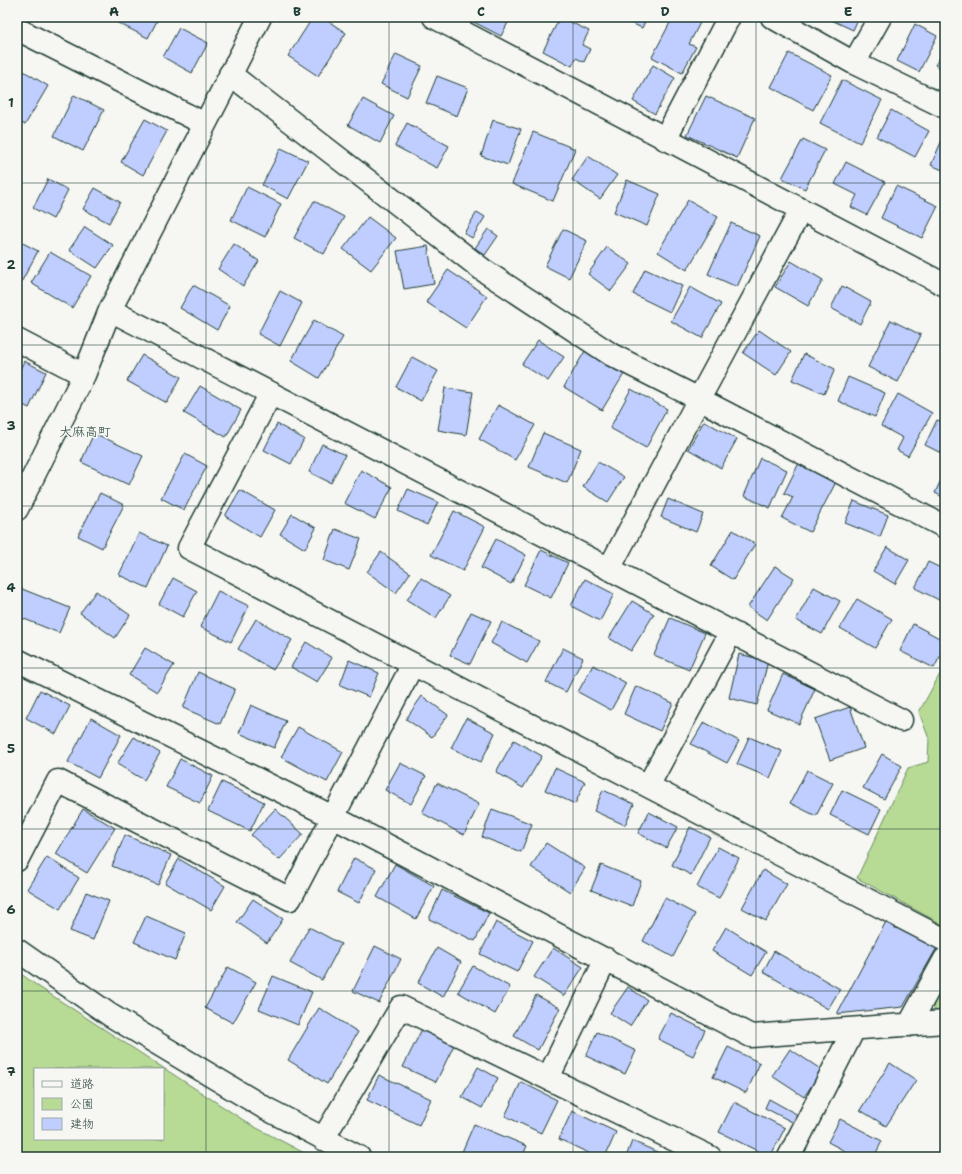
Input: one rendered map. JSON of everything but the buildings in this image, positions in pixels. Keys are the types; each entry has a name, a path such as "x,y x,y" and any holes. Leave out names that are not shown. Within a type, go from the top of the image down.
{"street":[{"path":"17,509 84,375 110,310 260,17"},
{"path":"434,17 945,285"},
{"path":"665,139 729,17"},
{"path":"772,17 854,63 945,107"},
{"path":"854,63 880,17"},
{"path":"17,29 205,124"},
{"path":"230,74 483,270 612,356 699,399 945,527"},
{"path":"609,569 801,210"},
{"path":"110,310 901,720"},
{"path":"17,340 84,375"},
{"path":"271,393 189,548 945,940"},
{"path":"648,786 731,632"},
{"path":"17,660 333,817 751,1036 945,1022"},
{"path":"17,860 58,781 290,898 413,664"},
{"path":"17,950 110,1016 265,1108 359,1157"},
{"path":"548,1078 606,959"},
{"path":"909,1025 945,959"},
{"path":"323,1139 401,1007 710,1157"},
{"path":"789,1157 854,1029"}],"green space":[{"path":"945,665 945,926 857,878 908,768 928,762 929,739 919,712"},
{"path":"17,971 163,1068 34,1068 34,1140 164,1140 164,1068 251,1125 312,1157 17,1157"},
{"path":"945,976 945,1012 936,1012 931,1002"}],"district":[{"name":"大麻高町","path":"85,431"}]}
